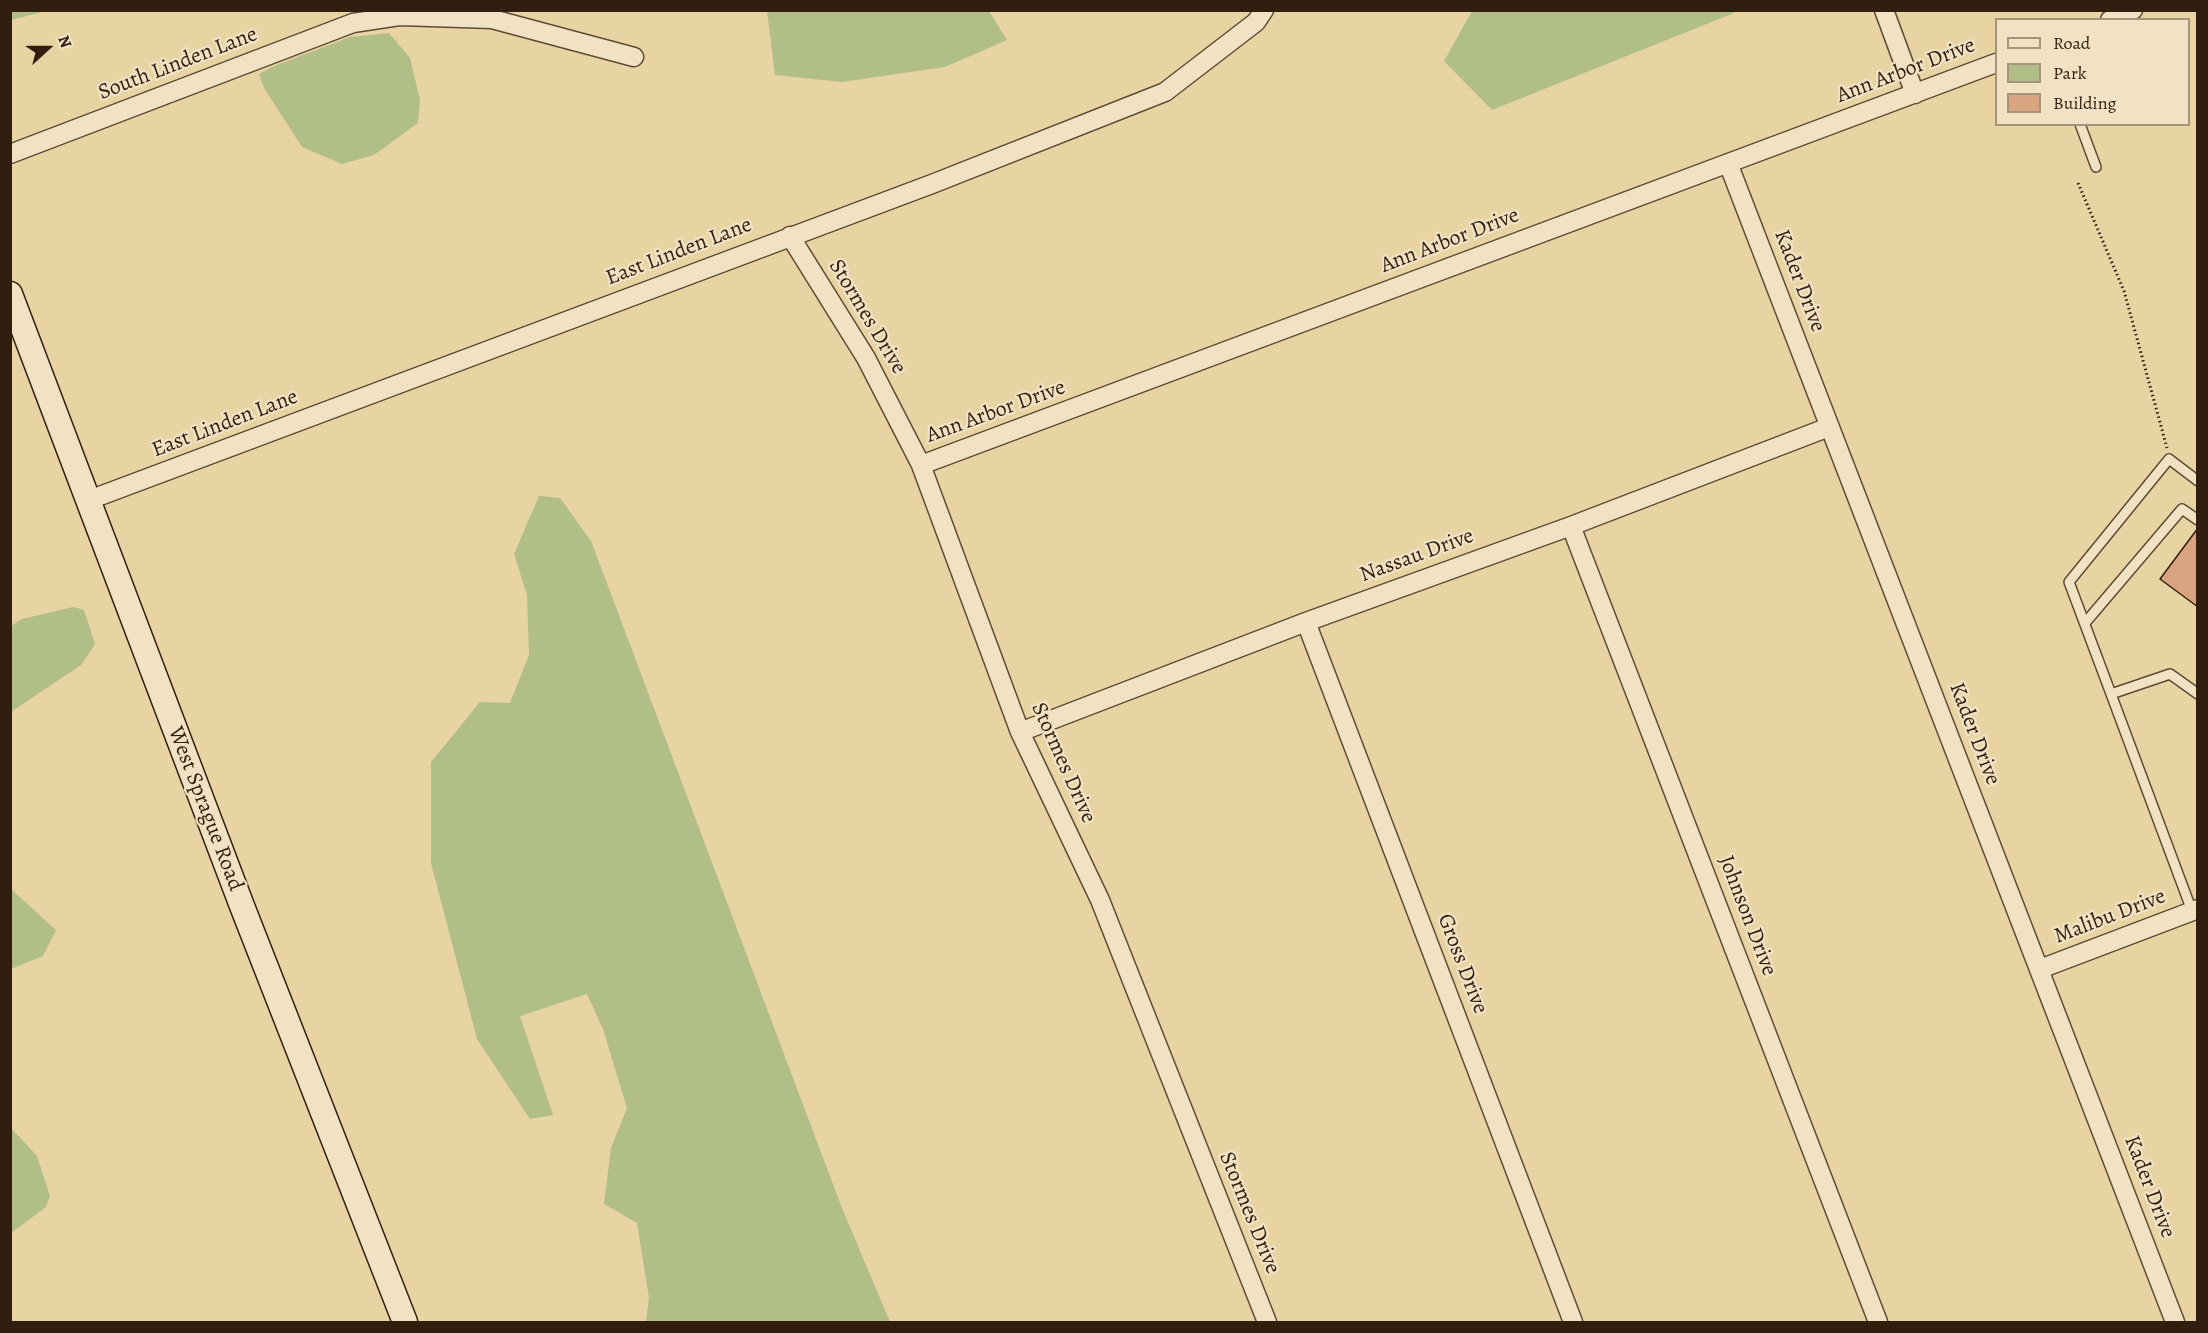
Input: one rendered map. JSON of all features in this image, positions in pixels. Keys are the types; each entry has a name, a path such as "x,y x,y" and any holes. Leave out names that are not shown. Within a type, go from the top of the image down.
{"street":[{"name":"East Linden Lane","path":"89,500 932,184 1164,92 1256,21 1264,10"},
{"path":"1884,10 1915,94"},
{"path":"2115,18 2133,10"},
{"name":"South Linden Lane","path":"10,154 352,23 399,15 492,19 634,57"},
{"name":"Ann Arbor Drive","path":"921,465 1995,63"},
{"name":"Kader Drive","path":"1728,163 2175,1323"},
{"name":"Stormes Drive","path":"790,236 866,358 921,465 1020,732 1101,900 1267,1323"},
{"name":"West Sprague Road","path":"10,294 242,906 405,1323"},
{"name":"Nassau Drive","path":"1020,732 1306,622 1571,526 1829,427"},
{"name":"Johnson Drive","path":"1571,526 1878,1323"},
{"name":"Gross Drive","path":"1306,622 1573,1323"},
{"name":"Malibu Drive","path":"2040,969 2194,910"}],"lane":[{"path":"2081,126 2096,167"},
{"path":"2194,910 2069,582 2169,459 2198,481"},
{"path":"2085,623 2182,508 2198,520"},
{"path":"2111,694 2170,674 2198,694"}],"path":[{"path":"2078,183 2124,291 2149,386 2166,437 2169,459"}],"green space":[{"path":"11,10 46,11 11,20"},
{"path":"767,11 989,11 1007,40 945,67 842,82 775,75"},
{"path":"1472,11 1734,11 1734,13 1492,110 1444,61"},
{"path":"389,33 410,58 420,100 418,123 374,155 342,164 302,147 264,88 259,74 350,37"},
{"path":"539,496 560,498 591,541 842,1208 890,1322 646,1322 649,1298 637,1223 604,1204 611,1148 627,1108 603,1029 587,994 520,1016 553,1115 530,1119 477,1039 431,863 431,762 480,702 510,703 529,655 527,595 514,554"},
{"path":"73,607 84,610 95,644 81,665 11,712 11,626 22,619"},
{"path":"11,889 56,930 43,956 11,969"},
{"path":"11,1128 37,1156 50,1196 46,1207 11,1233"}],"building":[{"path":"2198,528 2198,607 2160,579"}]}
